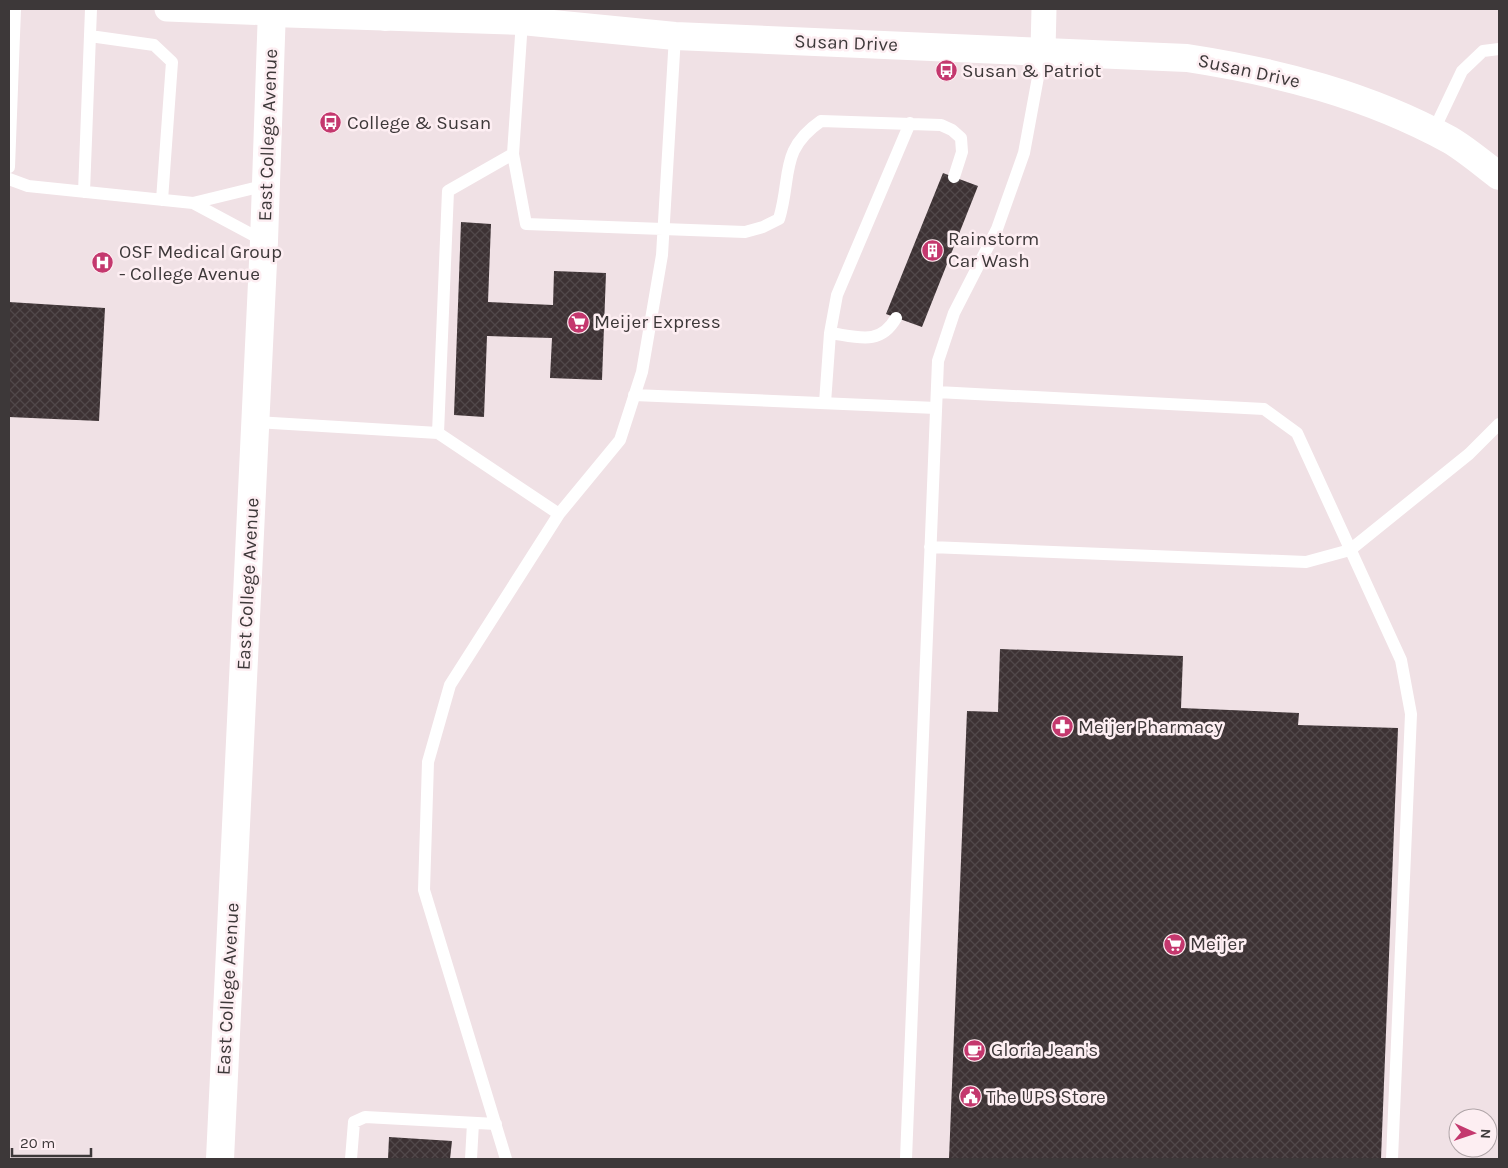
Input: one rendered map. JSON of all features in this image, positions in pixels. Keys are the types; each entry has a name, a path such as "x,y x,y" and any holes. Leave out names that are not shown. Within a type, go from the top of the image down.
{"street":[{"name":"Susan Drive","path":"167,9 379,13 522,21 675,36 1043,50 1187,58 1254,68 1326,87 1387,110 1451,141 1499,176"},
{"path":"1043,50 1044,9"},
{"name":"East College Avenue","path":"220,1159 267,185 272,11"}],"lane":[{"path":"9,167 15,9"},
{"path":"84,192 92,9"},
{"path":"522,21 512,154 526,224 745,232 763,228 779,219 785,200 793,148 807,130 821,121 837,119 940,125 952,130 961,138 962,152 954,177"},
{"path":"90,36 154,45 172,62 162,200"},
{"path":"506,1159 424,890 428,762 450,685 559,514 620,440 643,362 662,255 675,36"},
{"path":"1433,132 1462,71 1483,51 1499,49"},
{"path":"906,1159 938,361 954,313 997,229 1024,153 1043,50"},
{"path":"825,403 830,333 837,295 910,123"},
{"path":"438,433 448,191 512,154"},
{"path":"9,179 28,186 193,203 267,185"},
{"path":"193,203 264,241"},
{"path":"830,333 875,338 888,331 896,318"},
{"path":"937,392 1264,409 1297,433 1401,660 1411,714 1392,1159"},
{"path":"634,395 936,408"},
{"path":"256,422 438,433 559,514"},
{"path":"930,547 1306,562 1350,550 1469,454 1499,424"},
{"path":"351,1159 354,1122 364,1117 496,1124"},
{"path":"471,1159 473,1123"}],"building":[{"name":"Rainstorm Car Wash","path":"943,173 978,186 922,327 886,314"},
{"path":"461,222 491,224 488,302 553,305 554,271 606,273 602,380 550,378 552,338 487,336 484,417 454,415"},
{"path":"9,302 105,308 99,421 9,417"},
{"name":"Meijer","path":"1000,649 1183,656 1181,708 1299,713 1298,725 1398,728 1381,1159 949,1159 967,711 998,712"},
{"path":"389,1137 452,1141 450,1159 388,1159"}],"place":[{"name":"Susan & Patriot","path":"946,71"},
{"name":"College & Susan","path":"331,123"},
{"name":"Rainstorm Car Wash","path":"932,250"},
{"name":"OSF Medical Group - College Avenue","path":"103,263"},
{"name":"Meijer Express","path":"578,322"},
{"name":"Meijer Pharmacy","path":"1062,727"},
{"name":"Meijer","path":"1174,944"},
{"name":"Gloria Jean's","path":"975,1050"},
{"name":"The UPS Store","path":"970,1097"}]}
